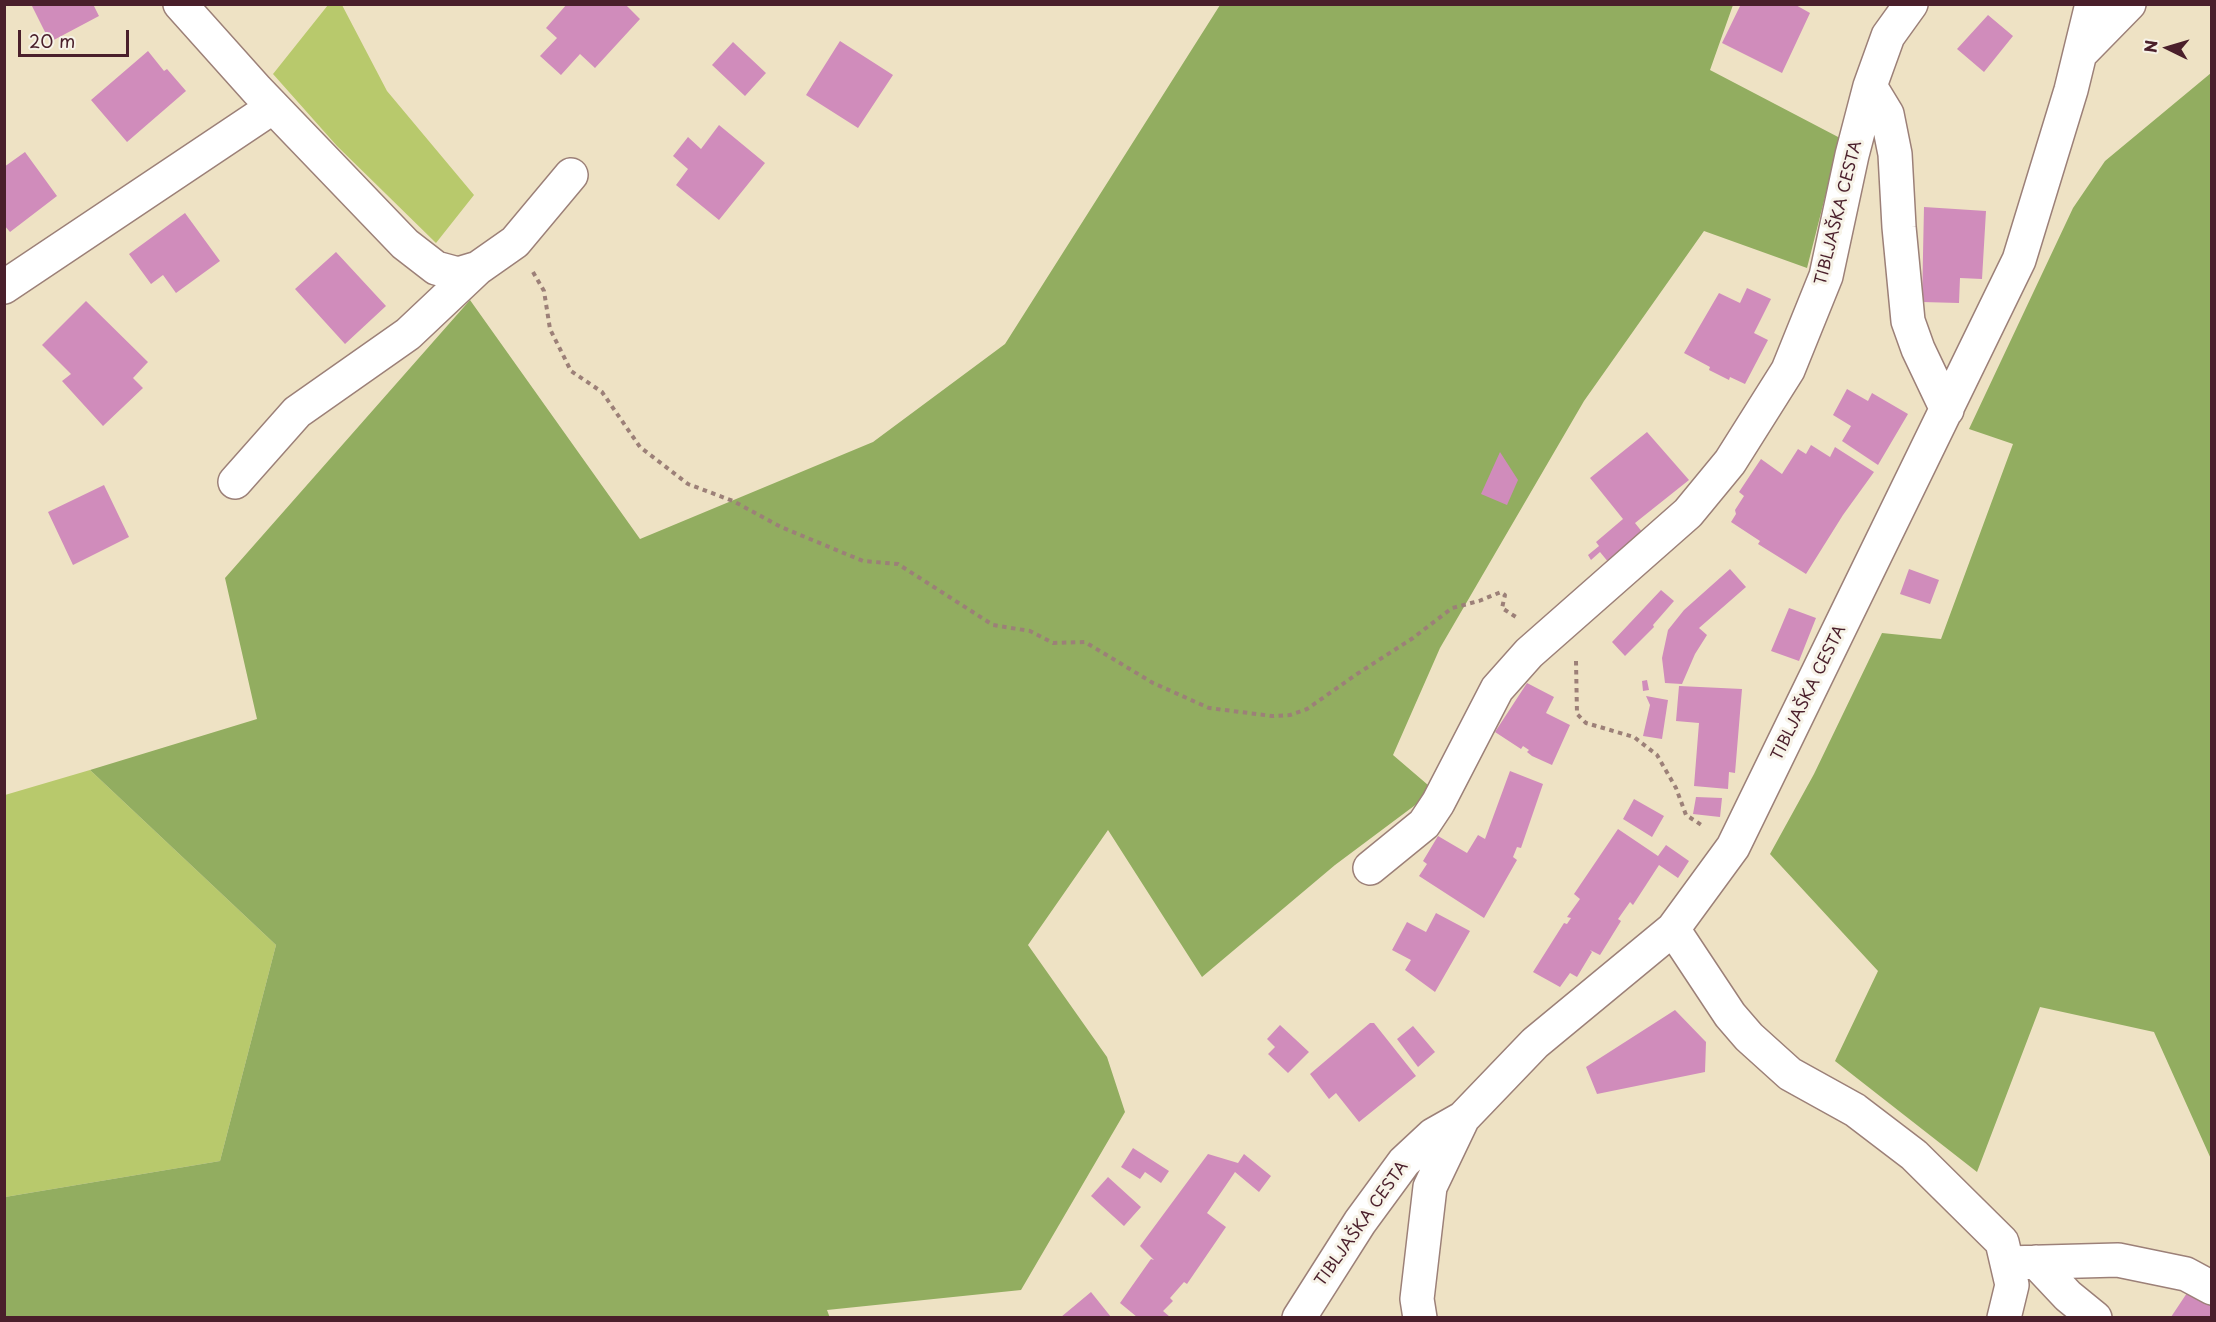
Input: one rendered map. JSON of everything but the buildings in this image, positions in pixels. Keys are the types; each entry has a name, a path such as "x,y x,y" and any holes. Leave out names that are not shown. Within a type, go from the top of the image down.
{"street":[{"path":"180,4 273,107 405,244 436,268 458,274 478,268"},
{"name":"TIBLJAŠKA CESTA","path":"1370,868 1424,824 1438,803 1497,689 1541,642 1688,513 1730,462 1788,370 1826,276 1852,154 1870,86 1888,36 1911,4"},
{"name":"TIBLJAŠKA CESTA","path":"1299,1317 1360,1222 1404,1162 1433,1135 1463,1118 1535,1042 1673,928 1733,847 2019,260 2072,90 2092,4"},
{"path":"2080,54 2129,4"},
{"path":"1870,86 1887,114 1895,153 1908,321 1918,349 1947,410"},
{"path":"4,288 273,107"},
{"path":"235,482 297,412 408,334 478,268 515,242 571,175"},
{"path":"1673,928 1730,1015 1790,1074 1855,1110 1914,1155 2021,1262 2094,1317"},
{"name":"TIBLJAŠKA CESTA","path":"1420,1317 1417,1299 1430,1187 1463,1118"},
{"path":"2021,1262 2118,1260 2186,1274 2211,1288"},
{"path":"2004,1317 2012,1285 2021,1262"}],"path":[{"path":"534,273 544,291 550,328 571,371 602,392 640,447 688,484 733,501 781,527 863,561 898,564 993,625 1030,632 1053,643 1085,642 1154,683 1209,708 1272,716 1290,715 1307,709 1413,638 1452,608 1501,592 1505,595 1502,608 1518,618 1521,627 1541,642"},
{"path":"1575,614 1577,714 1586,723 1634,737 1657,755 1676,788 1686,815 1733,847"}],"green space":[{"path":"328,5 342,5 387,91 474,195 436,243 337,146 273,74"},
{"path":"1220,5 1733,5 1710,70 1840,138 1807,268 1704,231 1584,401 1440,648 1393,755 1428,785 1422,800 1335,865 1202,977 1108,830 1028,945 1107,1057 1125,1112 1021,1290 827,1310 830,1318 5,1318 5,1197 220,1161 276,945 90,770 257,719 225,578 470,300 640,539 873,442 1005,344"},
{"path":"2211,73 2211,1159 2154,1032 2040,1007 1977,1172 1835,1061 1878,971 1770,854 1814,774 1882,633 1941,639 2013,444 1969,429 2073,208 2105,161"},
{"path":"90,770 276,945 220,1161 5,1197 5,795"}]}
